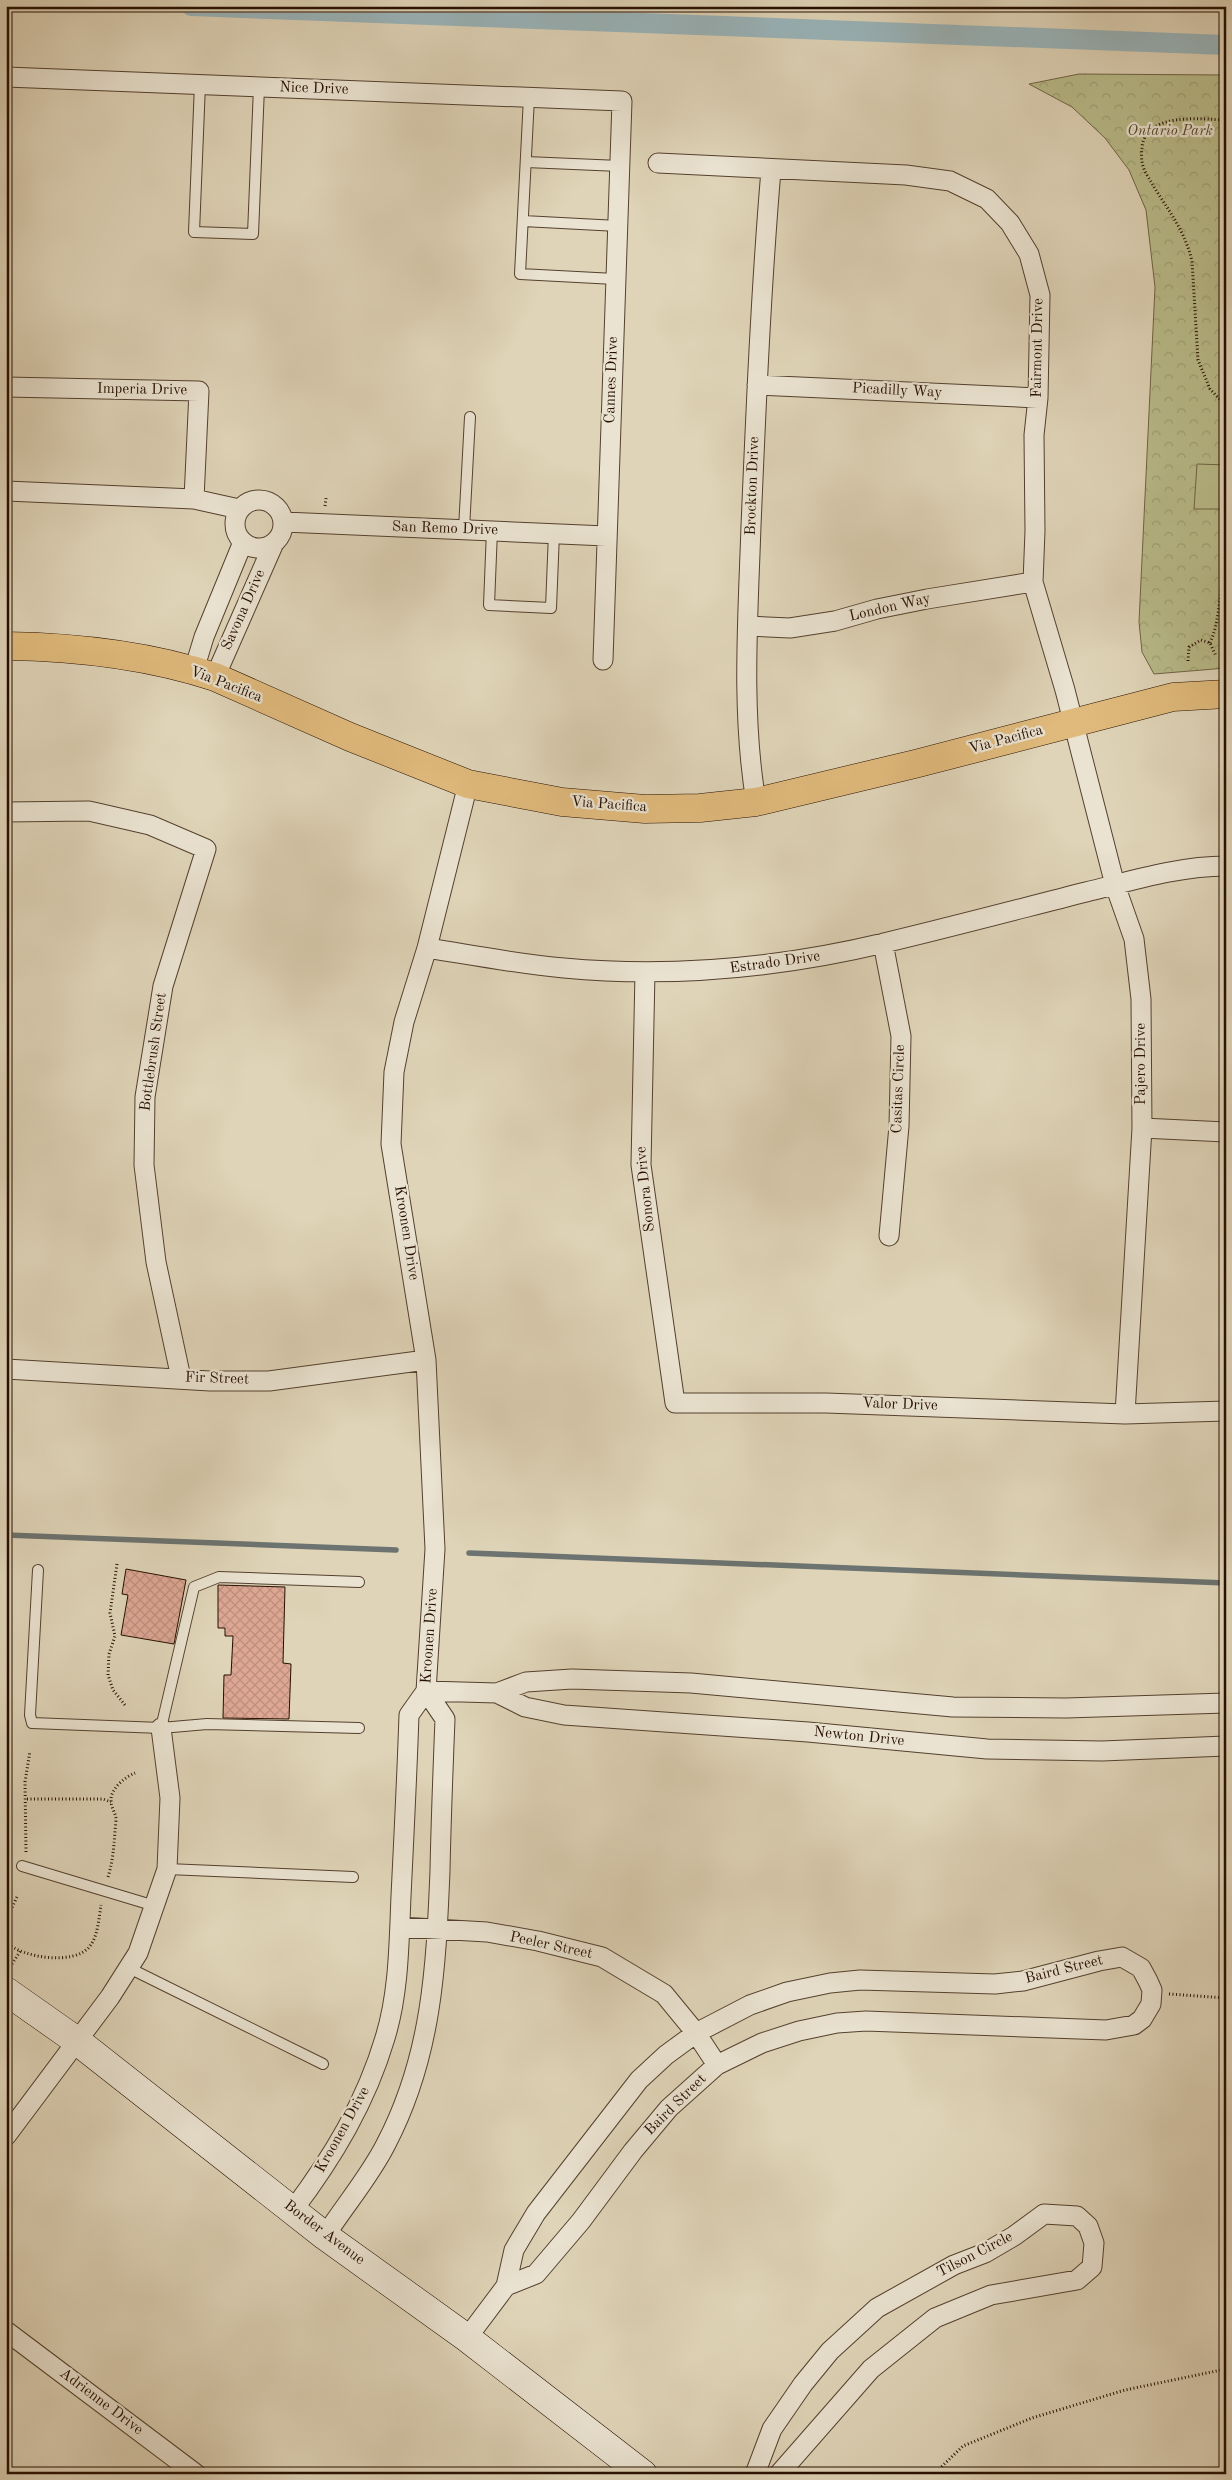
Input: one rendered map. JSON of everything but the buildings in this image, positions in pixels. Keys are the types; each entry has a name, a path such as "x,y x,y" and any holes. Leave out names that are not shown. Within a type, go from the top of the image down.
{"main road":[{"name":"Via Pacifica","path":"6,646 56,647 103,652 204,674 350,737 468,784 562,802 645,809 700,808 756,802 915,764 1173,697 1226,694"}],"street":[{"name":"Nice Drive","path":"6,77 622,101"},
{"name":"Cannes Drive","path":"603,660 622,101"},
{"name":"Fairmont Drive","path":"658,163 771,170 906,175 950,181 987,199 1010,223 1029,254 1040,295 1038,398 1034,435 1035,531 1033,582 1074,722"},
{"name":"Brockton Drive","path":"756,802 752,775 746,691 757,385 771,170"},
{"name":"Picadilly Way","path":"757,385 1038,398"},
{"name":"Imperia Drive","path":"6,387 199,392 194,499"},
{"path":"6,491 194,499 240,509"},
{"path":"262,499 277,507 284,522 279,537 274,543 258,548 243,542 235,526 240,509 246,503 262,499"},
{"name":"San Remo Drive","path":"284,522 606,536"},
{"name":"Savona Drive","path":"204,674 204,637 243,542"},
{"name":"Savona Drive","path":"204,674 274,543"},
{"name":"London Way","path":"748,626 799,626 835,621 876,608 1033,582"},
{"name":"Pajero Drive","path":"1074,722 1115,885 1134,939 1141,999 1142,1128 1125,1414"},
{"name":"Kroonen Drive","path":"293,2210 323,2170 345,2133 370,2082 386,2036 396,1981 409,1715 426,1692 435,1549 426,1360 391,1144 394,1072 404,1022 427,948 468,784"},
{"name":"Bottlebrush Street","path":"6,812 90,811 150,825 206,849 163,986 145,1097 144,1165 148,1204 156,1262 181,1378"},
{"name":"Estrado Drive","path":"427,948 563,968 645,972 744,968 812,958 883,943 1115,885 1200,866 1226,866"},
{"name":"Casitas Circle","path":"883,943 900,1036 899,1126 889,1236"},
{"name":"Sonora Drive","path":"645,972 641,1165 675,1403"},
{"path":"1142,1128 1226,1132"},
{"name":"Fir Street","path":"6,1369 269,1381 426,1360"},
{"name":"Valor Drive","path":"675,1403 826,1403 1125,1414 1226,1411"},
{"name":"Newton Drive","path":"426,1692 497,1693 526,1682 572,1679 691,1684 953,1707 1066,1708 1226,1703"},
{"name":"Kroonen Drive","path":"325,2236 386,2144 406,2098 419,2060 433,1997 438,1930 445,1719 426,1692"},
{"name":"Newton Drive","path":"497,1693 525,1708 564,1716 790,1730 987,1749 1102,1751 1226,1746"},
{"path":"6,2136 77,2041 138,1953 167,1869 170,1798 161,1728"},
{"name":"Peeler Street","path":"400,1927 496,1934 538,1941 602,1957 664,1994 696,2034 717,2065"},
{"name":"Baird Street","path":"467,2338 506,2286 514,2250 536,2213 568,2169 639,2080 666,2055 696,2034 750,2005 787,1992 852,1981 994,1984 1023,1981 1099,1961 1122,1957 1141,1968 1152,1990 1148,2010 1142,2019 1124,2028 1106,2030 898,2021 837,2023 799,2031 762,2043 717,2065 669,2108 633,2151 581,2221 536,2274 506,2286"},
{"name":"Border Avenue","path":"6,1991 77,2041 325,2236 467,2338 642,2474"},
{"name":"Tilson Circle","path":"756,2474 772,2430 803,2384 830,2351 878,2308 954,2265 984,2253 1014,2236 1044,2214 1058,2213 1077,2216 1088,2226 1094,2243 1092,2267 1077,2280 991,2296 935,2318 871,2369 779,2474"},
{"name":"Adrienne Drive","path":"6,2330 196,2474"}],"lane":[{"path":"200,84 194,232 254,234 259,86"},
{"path":"530,97 520,274 615,279"},
{"path":"526,162 620,166"},
{"path":"523,221 618,226"},
{"path":"464,529 470,417"},
{"path":"492,530 489,605 551,608 554,533"},
{"path":"38,1570 30,1715 32,1723 161,1728 207,1724 359,1728"},
{"path":"161,1728 194,1588 219,1577 359,1582"},
{"path":"22,1866 155,1906"},
{"path":"167,1869 353,1877"},
{"path":"129,1968 323,2064"}],"path":[{"path":"1226,120 1166,122 1150,130 1143,142 1141,155 1144,171 1167,204 1188,246 1192,262 1198,360 1210,389 1226,406"},
{"path":"1210,643 1217,628 1221,582 1226,566"},
{"path":"1219,609 1226,608"},
{"path":"1188,661 1187,652 1192,644 1201,640 1210,643 1216,651 1216,656"},
{"path":"117,1564 110,1613 115,1636 110,1645 108,1675 113,1690 125,1705"},
{"path":"26,1852 27,1799 25,1782 30,1751"},
{"path":"108,1878 114,1855 113,1833 116,1818 111,1802 112,1796 123,1779 135,1773"},
{"path":"27,1799 103,1800 111,1802"},
{"path":"6,1920 17,1897"},
{"path":"6,1942 21,1950 51,1958 80,1954 90,1946 98,1925 102,1901"},
{"path":"12,1964 21,1950"},
{"path":"1164,1994 1226,1998"},
{"path":"934,2474 963,2446 1032,2418 1125,2390 1226,2369"}],"green space":[{"name":"Ontario Park","path":"1079,74 1226,75 1226,668 1154,674 1142,652 1139,622 1155,287 1146,210 1129,170 1105,138 1072,107 1029,84"},
{"path":"1197,464 1226,465 1226,509 1194,509"}],"waterway":[{"path":"191,6 1226,45"},
{"path":"6,1535 396,1550"},
{"path":"469,1553 1226,1583"}]}
